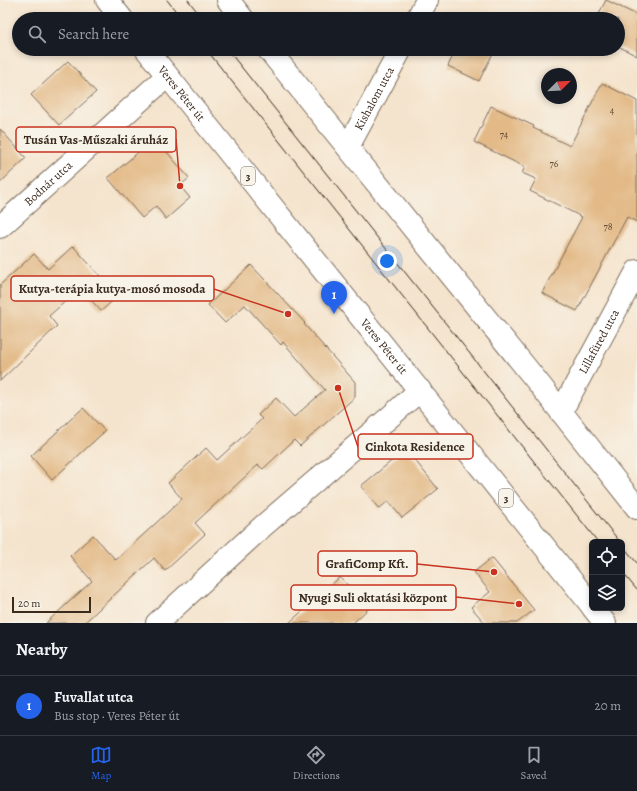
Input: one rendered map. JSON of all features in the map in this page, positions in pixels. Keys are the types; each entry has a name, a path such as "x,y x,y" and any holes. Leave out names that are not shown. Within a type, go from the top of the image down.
{"street":[{"path":"107,0 116,12"},
{"path":"228,0 237,12"},
{"path":"421,12 427,0"},
{"name":"Veres Péter út","path":"151,56 589,602"},
{"path":"274,56 637,508"},
{"name":"Kishalom utca","path":"348,147 397,56"},
{"name":"Bodnár utca","path":"0,227 167,76"},
{"name":"Lillafüred utca","path":"561,412 637,270"},
{"path":"157,623 262,528 420,390"},
{"name":"Veres Péter út","path":"596,611 605,623"}],"building":[{"path":"606,0 637,15 637,56 625,50 625,12 600,12"},
{"path":"453,56 492,56 479,81 448,66"},
{"path":"68,61 96,92 59,125 31,95"},
{"path":"602,83 637,101 637,222 627,217 577,311 542,293 582,217 530,191 536,179 522,173 525,167 474,142 491,106 534,126 533,128 570,146"},
{"path":"0,129 26,158 0,183"},
{"path":"155,138 189,178 180,186 190,198 166,219 156,206 142,218 108,178"},
{"path":"73,246 118,296 101,311 80,288 49,316 57,326 0,381 0,285 34,254 48,269"},
{"path":"251,265 305,323 304,324 355,382 355,397 300,446 294,440 263,469 258,465 195,523 205,534 165,571 154,558 84,623 46,623 92,581 70,556 93,535 116,560 182,499 168,483 206,448 217,460 262,419 258,415 276,398 294,417 325,390 283,342 281,345 245,305 225,323 208,305"},
{"path":"83,408 105,431 52,480 31,456"},
{"path":"406,449 438,489 402,518 388,501 379,509 361,486"},
{"path":"492,558 534,610 517,623 485,623 471,607 490,592 474,572"},
{"path":"340,577 369,608 353,623 289,623"}],"tram line":[{"path":"167,0 176,12"},
{"path":"188,0 197,12"},
{"path":"212,56 596,539"},
{"path":"233,56 618,539"},
{"path":"625,549 637,563"},
{"path":"624,575 637,590"}],"place":[{"name":"Tusán Vas-Műszaki áruház","path":"180,186"},
{"name":"Kutya-terápia kutya-mosó mosoda","path":"288,314"},
{"name":"Fuvallat utca","path":"334,314"},
{"name":"Cinkota Residence","path":"338,388"},
{"name":"GrafiComp Kft.","path":"494,572"},
{"name":"Nyugi Suli oktatási központ","path":"519,604"}]}
